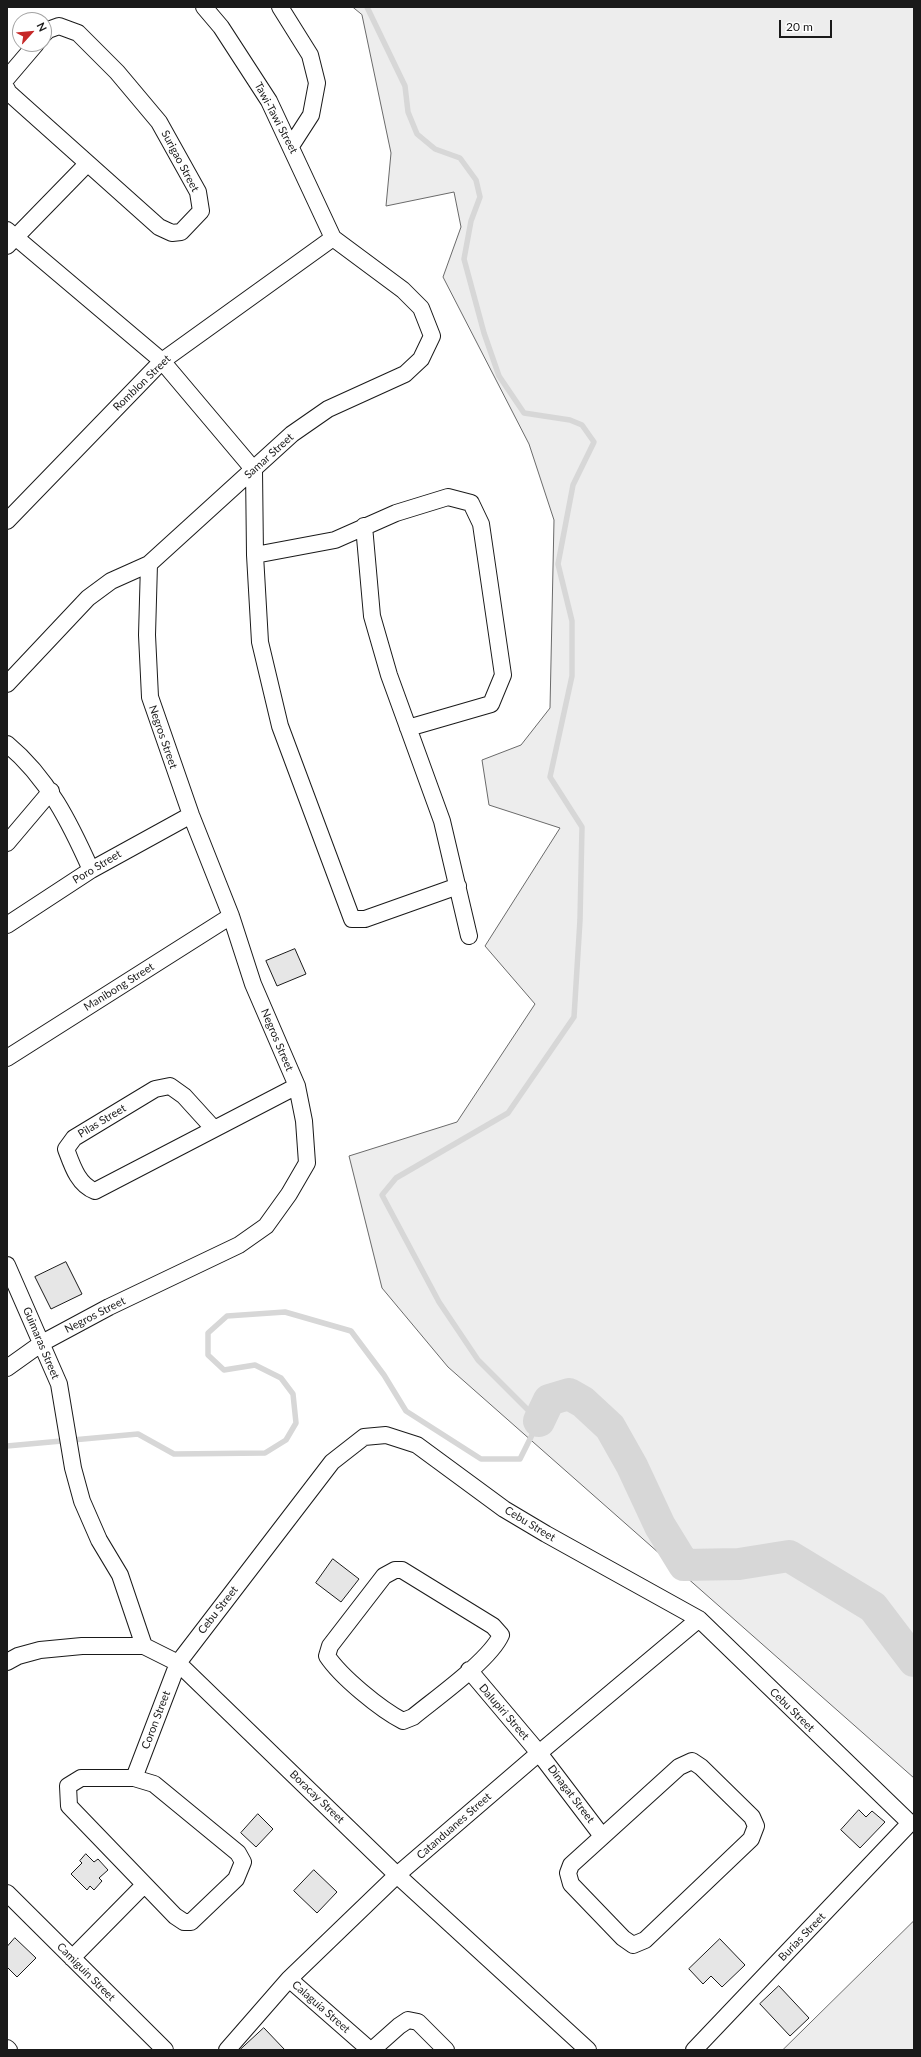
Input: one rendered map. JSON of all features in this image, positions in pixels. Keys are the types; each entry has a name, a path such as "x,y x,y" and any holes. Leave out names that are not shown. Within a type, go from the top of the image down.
{"street":[{"name":"Tawi-Tawi Street","path":"204,7 221,27 269,101 334,238"},
{"path":"280,7 310,55 317,83 311,114 291,146"},
{"name":"Surigao Street","path":"7,89 8,92 87,164 159,227 172,233 181,232 201,211 198,192 159,122 117,72 78,33 59,26 52,29"},
{"path":"7,78 29,52"},
{"path":"87,164 10,238 162,361 254,470 255,555 260,642 280,726 352,918 365,919 458,886"},
{"name":"Romblon Street","path":"7,520 162,361 334,238"},
{"name":"Samar Street","path":"7,684 88,598 111,581 149,564 292,434 328,409 405,374 421,358 432,336 421,308 403,290 334,238"},
{"path":"255,555 306,547 335,540 396,512 448,497 471,503 481,524 503,675 491,704 408,728"},
{"path":"364,526 372,616 388,675 442,821 469,936"},
{"name":"Negros Street","path":"7,1368 42,1343 109,1307 239,1245 266,1226 290,1194 307,1163 304,1121 297,1086 253,984 231,916 191,815 150,697 147,635 149,564"},
{"path":"7,744 51,791 74,831 91,870"},
{"path":"7,843 51,791"},
{"name":"Poro Street","path":"7,925 91,870 191,815"},
{"name":"Manibong Street","path":"7,1058 231,916"},
{"name":"Pilas Street","path":"214,1129 184,1096 170,1086 155,1089 148,1093 74,1138 66,1149 79,1179 88,1189 96,1191 297,1086"},
{"name":"Guimaras Street","path":"7,1265 59,1384 73,1468 82,1501 99,1540 120,1575 144,1646"},
{"name":"Cebu Street","path":"178,1663 332,1462 364,1437 386,1435 417,1445 504,1509 698,1619 910,1823"},
{"path":"395,1570 402,1570 493,1626 501,1634 496,1645 469,1670 413,1717 403,1721 384,1709 334,1666 327,1656 330,1646 384,1576 395,1570"},
{"name":"Catanduanes Street","path":"226,2050 289,1979 398,1875 539,1753 698,1619"},
{"name":"Boracay Street","path":"7,1662 18,1656 40,1650 82,1646 144,1646 178,1663 398,1875 588,2050"},
{"name":"Coron Street","path":"134,1778 178,1663"},
{"name":"Dalupiri Street","path":"469,1670 539,1753"},
{"name":"Dinagat Street","path":"539,1753 602,1836"},
{"path":"692,1761 700,1766 752,1817 756,1826 751,1839 746,1844 645,1940 633,1945 623,1938 571,1884 568,1873 571,1865 602,1836 679,1767 692,1761"},
{"path":"81,1778 134,1778 154,1784 238,1853 243,1862 236,1879 191,1922 184,1922 175,1916 69,1806 68,1786 81,1778"},
{"name":"Burias Street","path":"694,2050 910,1823"},
{"path":"72,1958 144,1885"},
{"name":"Camiguin Street","path":"7,1893 165,2050"},
{"name":"Calaguia Street","path":"289,1979 371,2050"},
{"path":"371,2050 408,2020 418,2022 446,2050"}],"shaded area":[{"path":"353,7 914,7 914,1778 448,1367 382,1288 349,1156 457,1122 535,1004 485,946 560,828 489,805 482,760 521,745 550,708 554,520 529,444 443,277 461,227 454,192 386,206 391,153 362,15"},
{"path":"914,1921 914,2050 783,2050"}],"building":[{"path":"295,949 306,974 277,986 266,961"},
{"path":"66,1262 82,1294 51,1309 35,1277"},
{"path":"333,1559 359,1579 341,1602 316,1583"},
{"path":"859,1810 866,1817 872,1811 885,1822 860,1848 841,1830"},
{"path":"258,1814 273,1829 256,1847 241,1833"},
{"path":"86,1854 94,1862 98,1859 108,1870 99,1878 102,1881 94,1890 90,1886 87,1890 71,1874 82,1863 80,1861"},
{"path":"314,1870 337,1892 317,1913 294,1891"},
{"path":"15,1938 36,1958 17,1977 7,1967 7,1947"},
{"path":"720,1939 745,1965 722,1987 711,1976 703,1984 689,1969"},
{"path":"779,1986 809,2018 790,2036 760,2004"},
{"path":"264,2028 285,2050 240,2050"}],"waterway":[{"path":"7,1446 138,1434 174,1454 265,1453 286,1440 296,1423 293,1394 281,1378 255,1365 224,1370 208,1355 208,1333 227,1316 285,1312 351,1331 384,1375 406,1411 481,1459 520,1459 539,1421 478,1360 439,1302 382,1195 396,1178 508,1113 574,1017 580,920 582,827 550,777 572,676 572,621 558,564 573,485 594,442 582,425 570,420 524,413 499,376 484,333 464,259 471,221 480,197 476,180 460,158 435,149 417,134 408,112 405,86 367,7"},
{"path":"539,1421 549,1400 569,1394 583,1402 610,1427 632,1466 660,1526 684,1565 739,1564 789,1556 873,1607 914,1661"}]}
